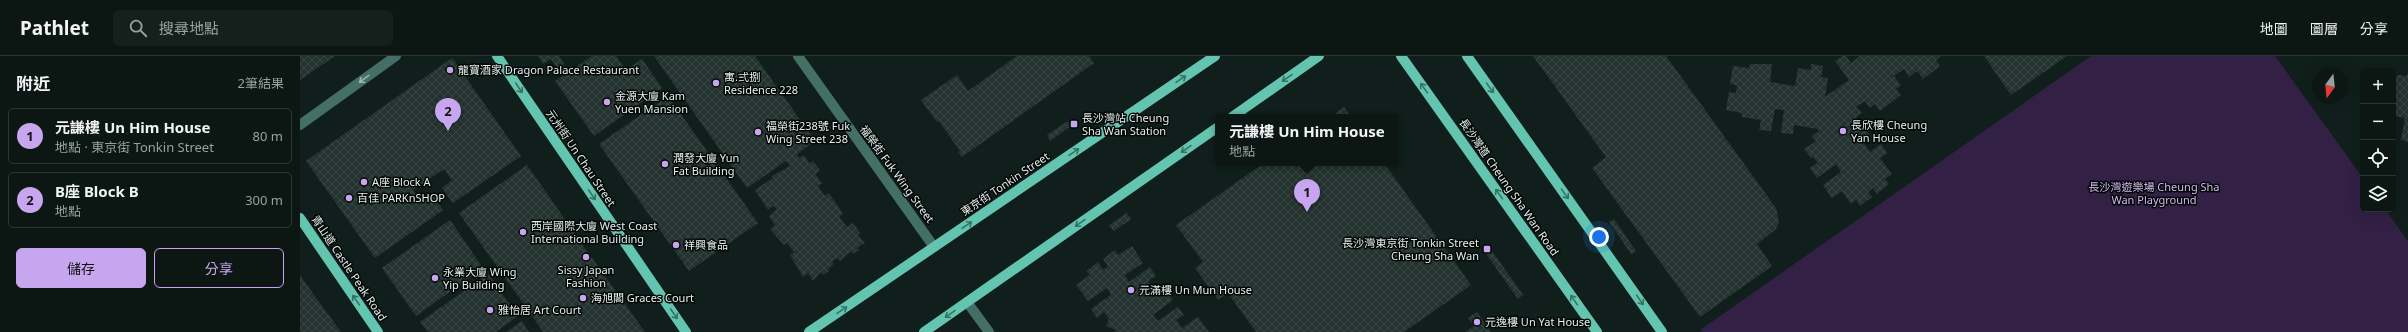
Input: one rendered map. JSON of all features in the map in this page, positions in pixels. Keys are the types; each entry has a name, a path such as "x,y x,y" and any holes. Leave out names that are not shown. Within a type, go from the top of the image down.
{"main road":[{"name":"元州街 Un Chau Street","path":"497,56 686,332"},
{"name":"東京街 Tonkin Street","path":"809,332 1215,56"},
{"path":"1236,114 1319,56"},
{"name":"長沙灣道 Cheung Sha Wan Road","path":"1401,56 1597,332"},
{"path":"1467,56 1662,332"},
{"path":"924,332 1215,129"},
{"name":"青山道 Castle Peak Road","path":"300,218 378,332"}],"street":[{"path":"300,125 396,56"},
{"name":"福榮街 Fuk Wing Street","path":"798,56 934,247"},
{"path":"967,302 989,332"}],"green space":[{"name":"長沙灣遊樂場 Cheung Sha Wan Playground","path":"2091,56 2275,56 2360,174 2360,212 2387,212 2408,241 2408,332 1702,332 1700,330"}],"building":[{"path":"300,56 335,56 300,80"},
{"path":"538,56 559,56 564,64 558,69 551,59 543,64"},
{"name":"金源大廈 Kam Yuen Mansion","path":"592,56 616,56 626,70 642,59 662,88 594,136 555,81"},
{"path":"654,56 755,56 815,141 797,154 799,158 804,155 809,163 813,161 820,170 815,174 822,183 818,186 825,196 829,193 843,214 839,217 847,227 853,223 860,233 858,235 865,243 857,248 859,250 853,254 851,251 840,261 838,258 832,261 834,264 828,269 829,271 823,275 821,272 813,281 808,273 803,277 790,255 794,252 787,243 784,245 770,229 775,225 769,216 777,209 773,206 768,210 755,190 773,178 772,176 790,166 786,161 747,188"},
{"path":"1017,56 1089,56 1094,63 962,157 958,152 960,151 939,121 937,122 921,100 957,75 968,91"},
{"path":"1533,56 1666,56 1776,208 1779,222 1776,229 1757,244 1772,266 1700,317 1592,168 1606,157"},
{"name":"長欣樓 Cheung Yan House","path":"1843,56 1846,56 1851,63 1860,56 1941,56 1936,60 1940,66 1923,79 1917,71 1909,77 1904,69 1894,76 1901,85 1896,89 1901,95 1880,111 1875,104 1870,108 1865,101 1856,107 1862,113 1856,117 1869,134 1862,140 1870,152 1881,144 1887,153 1880,158 1892,174 1885,179 1889,184 1877,194 1873,188 1868,192 1872,197 1860,206 1856,200 1851,204 1842,191 1832,198 1823,185 1841,172 1836,164 1817,178 1810,168 1818,163 1813,157 1811,158 1804,149 1816,141 1812,136 1819,131 1818,129 1794,125 1793,134 1781,133 1784,110 1775,109 1771,131 1759,130 1761,120 1742,117 1742,113 1726,110 1729,92 1736,93 1737,85 1730,84 1733,66 1749,68 1750,64 1772,64 1770,82 1795,86 1798,68 1811,70 1811,64 1823,66 1821,77 1828,78 1825,97 1849,80 1835,61"},
{"path":"1984,56 2067,56 2011,95"},
{"path":"452,58 521,156 453,203 442,188 452,180 444,169 413,190 422,202 432,194 443,210 375,258 306,161"},
{"path":"2408,72 2408,142 2401,140 2405,118 2396,116 2396,78 2397,75 2407,76"},
{"name":"潤發大廈 Yun Fat Building","path":"668,96 758,223 689,271 599,144"},
{"path":"1344,107 1349,114 1334,114"},
{"path":"1068,121 1071,126 1050,141 1047,135"},
{"name":"西岸國際大廈 West Coast International Building","path":"527,165 645,332 543,332 459,213"},
{"path":"1260,166 1386,166 1471,285 1404,332 1256,332 1228,293 1218,300 1195,268 1203,262 1176,225"},
{"path":"1127,213 1131,219 1114,231 1109,225"},
{"path":"1614,219 1636,251 1631,254 1609,222"},
{"name":"永業大廈 Wing Yip Building","path":"450,220 483,268 416,316 382,268"},
{"name":"元滿樓 Un Mun House","path":"1132,246 1143,263 1125,275 1129,282 1150,267 1156,276 1148,281 1160,297 1167,292 1173,300 1153,315 1158,321 1178,307 1184,315 1176,320 1182,328 1198,317 1209,332 1114,332 1116,330 1106,326 1109,319 1104,312 1097,318 1091,309 1111,295 1107,288 1088,301 1076,285 1090,275 1086,271 1098,262 1103,270 1108,266 1103,259 1115,250 1118,255"},
{"path":"1490,248 1523,295 1518,299 1484,251"},
{"path":"488,274 518,316 496,332 428,332 420,322"},
{"path":"300,275 314,295 341,332 300,332"},
{"name":"元逸樓 Un Yat House","path":"1477,312 1491,332 1465,332 1474,326 1468,318"},
{"path":"522,321 529,332 506,332"}],"place":[{"name":"龍寶酒家 Dragon Palace Restaurant","path":"450,70"},
{"name":"寓.弍捌 Residence 228","path":"716,83"},
{"name":"金源大廈 Kam Yuen Mansion","path":"607,102"},
{"name":"長沙灣站 Cheung Sha Wan Station","path":"1074,124"},
{"name":"B座 Block B","path":"448,131"},
{"name":"長欣樓 Cheung Yan House","path":"1843,131"},
{"name":"福榮街238號 Fuk Wing Street 238","path":"758,132"},
{"name":"潤發大廈 Yun Fat Building","path":"665,164"},
{"name":"A座 Block A","path":"364,182"},
{"name":"百佳 PARKnSHOP","path":"349,198"},
{"name":"元謙樓 Un Him House","path":"1307,212"},
{"name":"西岸國際大廈 West Coast International Building","path":"523,232"},
{"name":"祥興食品","path":"676,245"},
{"name":"長沙灣東京街 Tonkin Street Cheung Sha Wan","path":"1487,249"},
{"name":"Sissy Japan Fashion","path":"586,257"},
{"name":"永業大廈 Wing Yip Building","path":"435,278"},
{"name":"元滿樓 Un Mun House","path":"1131,290"},
{"name":"海旭閣 Graces Court","path":"583,298"},
{"name":"雅怡居 Art Court","path":"490,310"},
{"name":"元逸樓 Un Yat House","path":"1477,322"}]}
